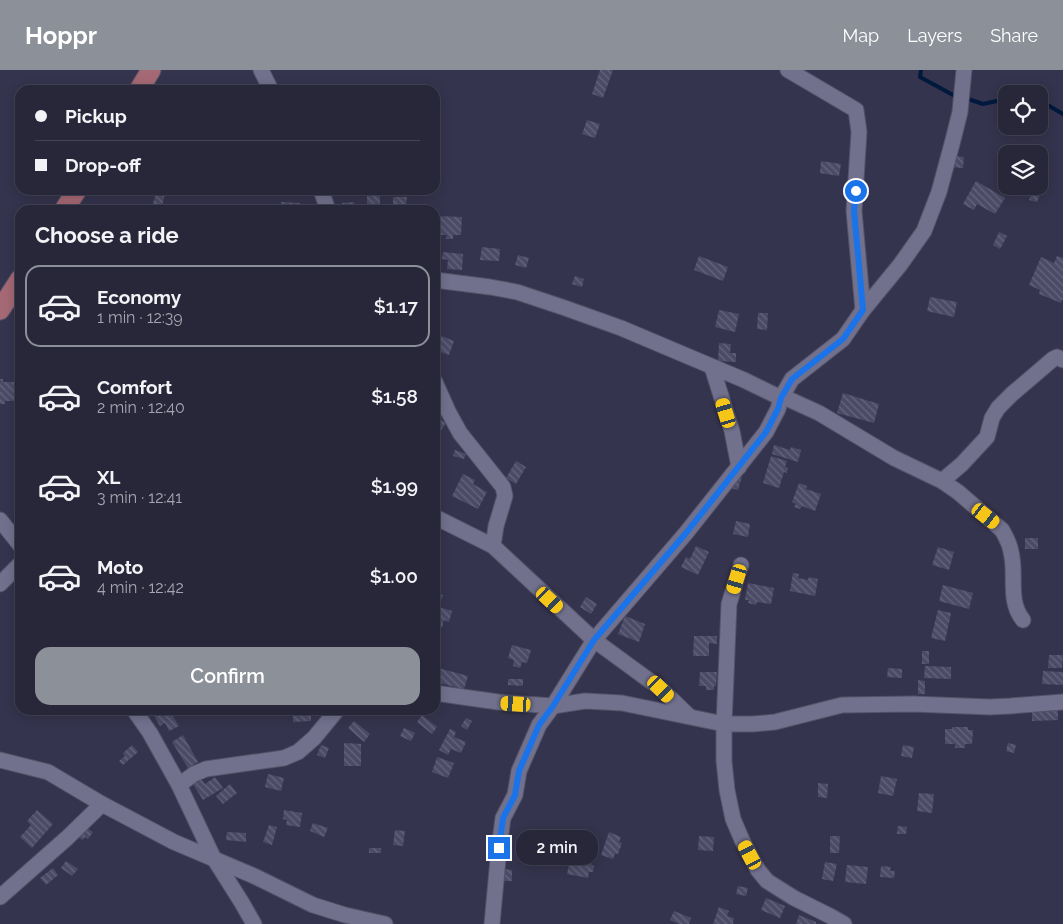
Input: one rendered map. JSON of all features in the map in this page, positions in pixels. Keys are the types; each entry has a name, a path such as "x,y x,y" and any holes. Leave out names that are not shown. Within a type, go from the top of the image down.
{"main road":[{"path":"142,85 151,70"},
{"path":"0,310 15,287"}],"street":[{"path":"261,70 268,85"},
{"path":"788,70 856,110 860,132 854,211 863,310"},
{"path":"492,924 503,818 515,795 519,771 539,725 594,640 686,533 766,432 778,409 781,398 792,379 843,339 924,231 939,192 960,110 964,70"},
{"path":"440,281 517,292 621,328 744,380 781,398 786,398 819,412 894,458 942,481 958,492 1002,530 1007,538 1011,551 1015,604 1018,614 1023,620"},
{"path":"942,481 962,464 987,437 992,418 998,408 1053,358 1057,357 1063,360"},
{"path":"712,367 732,431 739,467"},
{"path":"440,393 460,433 503,487 506,496 496,526 493,546"},
{"path":"0,520 15,539"},
{"path":"440,520 493,546 594,640 661,689 689,716"},
{"path":"741,565 729,604 724,724 724,760 727,790 733,819 758,870 767,881 794,898 844,924"},
{"path":"0,584 15,569"},
{"path":"440,694 498,702 553,706 585,701 622,703 724,724 775,722 842,704 990,707 1063,702"},
{"path":"137,715 150,733 179,785 213,857 254,924"},
{"path":"179,785 194,774 206,769 284,758 298,752 314,738 333,715"},
{"path":"0,760 48,772 102,804 174,842 213,857 313,905 344,915 385,924"},
{"path":"0,897 67,838 102,804"}],"building":[{"path":"600,70 613,70 603,98 592,94"},
{"path":"587,120 600,124 595,138 582,134"},
{"path":"950,155 964,157 963,168 949,167"},
{"path":"821,161 841,164 839,176 820,173"},
{"path":"976,181 1005,198 995,214 977,204 974,210 963,204"},
{"path":"156,195 165,195 162,205 152,205"},
{"path":"1031,195 1040,195 1037,202 1029,200"},
{"path":"367,196 380,196 380,205 367,205"},
{"path":"393,197 407,197 406,205 393,205"},
{"path":"281,202 300,203 300,205 281,205"},
{"path":"354,202 354,205 342,205 342,203"},
{"path":"440,216 462,217 461,235 453,235 453,239 446,239 447,235 440,235"},
{"path":"999,232 1007,236 1000,249 993,245"},
{"path":"482,247 500,249 499,261 480,260"},
{"path":"443,252 463,254 462,270 447,269 448,260 442,259"},
{"path":"518,255 529,258 526,268 515,265"},
{"path":"699,256 728,267 723,281 694,270"},
{"path":"1057,256 1063,258 1063,300 1061,303 1039,294 1040,290 1029,285 1041,257 1054,263"},
{"path":"575,276 584,279 582,287 572,284"},
{"path":"930,297 957,302 954,317 927,311"},
{"path":"719,310 739,314 735,332 715,327"},
{"path":"758,313 768,313 767,330 757,329"},
{"path":"440,335 454,341 449,355 440,352"},
{"path":"719,343 731,344 730,353 736,353 736,362 718,361"},
{"path":"0,379 3,379 3,382 15,382 15,401 5,401 5,404 0,404"},
{"path":"843,393 879,404 874,423 837,413"},
{"path":"440,420 446,423 440,432"},
{"path":"774,445 790,450 791,447 801,450 798,462 772,454"},
{"path":"455,450 466,454 464,459 453,456"},
{"path":"771,456 787,461 785,467 788,468 787,473 784,472 779,488 763,483"},
{"path":"516,461 526,467 516,484 506,478"},
{"path":"735,473 742,476 738,490 731,488"},
{"path":"463,474 475,480 473,484 487,492 478,509 452,496"},
{"path":"799,483 807,486 806,489 821,494 815,511 802,506 800,509 794,507 796,504 792,502"},
{"path":"736,521 750,524 748,537 733,534"},
{"path":"1025,538 1038,538 1038,549 1025,549"},
{"path":"696,546 709,552 698,575 681,567 686,557 690,559"},
{"path":"938,547 954,552 949,570 932,565"},
{"path":"793,573 799,574 798,578 808,580 809,577 818,579 815,596 790,591"},
{"path":"748,583 774,588 771,604 757,602 756,605 748,603 749,600 745,600"},
{"path":"943,585 973,593 969,609 939,601"},
{"path":"586,597 597,604 591,614 580,607"},
{"path":"440,607 452,611 449,622 444,620 442,628 440,627"},
{"path":"938,610 951,613 945,641 931,638"},
{"path":"625,616 645,624 639,642 618,634"},
{"path":"694,636 717,636 717,644 709,643 709,656 693,656"},
{"path":"512,645 531,650 527,663 522,662 520,668 513,666 514,660 508,658"},
{"path":"922,651 929,651 929,664 922,664"},
{"path":"1049,655 1063,655 1062,668 1048,668"},
{"path":"925,666 951,667 951,679 924,678"},
{"path":"888,668 902,669 902,678 887,677"},
{"path":"440,669 468,676 464,689 440,683"},
{"path":"1043,671 1063,672 1063,685 1042,684"},
{"path":"700,672 717,672 714,690 706,690 706,686 699,686"},
{"path":"508,679 523,679 523,686 508,685"},
{"path":"918,680 925,681 925,694 918,694"},
{"path":"1058,708 1058,720 1032,721 1032,709"},
{"path":"154,715 172,715 179,726 169,731 165,723 160,726"},
{"path":"293,715 311,715 311,721 293,722"},
{"path":"422,715 437,727 432,734 417,722"},
{"path":"466,718 472,721 467,730 461,726"},
{"path":"354,721 370,734 364,742 348,728"},
{"path":"952,727 968,727 968,730 973,730 972,744 965,744 965,748 955,748 955,744 945,744 945,729 952,729"},
{"path":"404,728 415,733 411,741 400,736"},
{"path":"450,729 456,732 454,737 466,742 461,753 451,749 448,755 439,750"},
{"path":"183,735 198,762 188,768 172,742"},
{"path":"344,743 361,744 361,766 344,766"},
{"path":"1008,743 1016,745 1014,753 1006,751"},
{"path":"132,745 138,752 123,765 119,761 125,756 123,753"},
{"path":"321,745 329,748 325,758 317,755"},
{"path":"903,745 914,747 912,758 901,756"},
{"path":"437,757 454,763 448,778 432,772"},
{"path":"268,774 284,778 281,791 265,787"},
{"path":"881,776 897,779 893,796 878,793"},
{"path":"215,777 223,788 203,800 193,784 201,779 205,784"},
{"path":"818,783 828,784 827,798 818,797"},
{"path":"230,784 237,793 223,804 216,796"},
{"path":"919,793 934,794 932,813 917,811"},
{"path":"37,810 53,824 32,848 20,837 31,825 27,821"},
{"path":"284,810 302,813 300,827 286,825 287,820 283,819"},
{"path":"313,823 328,828 324,837 310,831"},
{"path":"269,825 277,827 272,845 263,842"},
{"path":"898,826 907,827 906,834 897,834"},
{"path":"85,827 93,832 88,839 85,837 83,840 79,838"},
{"path":"395,830 405,831 403,846 393,845"},
{"path":"227,832 246,833 246,842 226,840"},
{"path":"609,832 621,837 619,842 622,843 618,854 615,854 613,859 601,855"},
{"path":"699,836 714,837 713,851 698,850"},
{"path":"830,836 840,836 839,853 830,853"},
{"path":"369,848 381,848 381,853 369,853"},
{"path":"539,848 552,849 551,863 538,862"},
{"path":"571,855 592,859 593,872 589,872 588,878 567,874"},
{"path":"66,861 78,869 72,876 61,868"},
{"path":"825,862 837,864 833,881 822,879"},
{"path":"847,865 868,867 866,884 845,882"},
{"path":"881,866 891,867 890,871 895,871 894,878 880,877"},
{"path":"53,868 58,875 46,885 40,878"},
{"path":"504,869 512,870 512,881 503,881"},
{"path":"738,886 748,888 746,896 736,894"},
{"path":"766,898 785,906 780,918 761,910"},
{"path":"719,907 729,911 727,916 734,918 733,924 713,924"},
{"path":"674,911 691,918 689,924 679,924 670,920"},
{"path":"799,915 816,922 816,924 796,924"}],"waterway":[{"path":"921,70 920,77 958,96"},
{"path":"965,98 983,104 998,101"},
{"path":"1048,105 1063,114"}],"route":[{"path":"499,848 503,818 515,795 519,771 539,725 594,640 686,533 766,432 778,409 781,398 792,379 843,339 863,310 854,211 856,191"}]}
